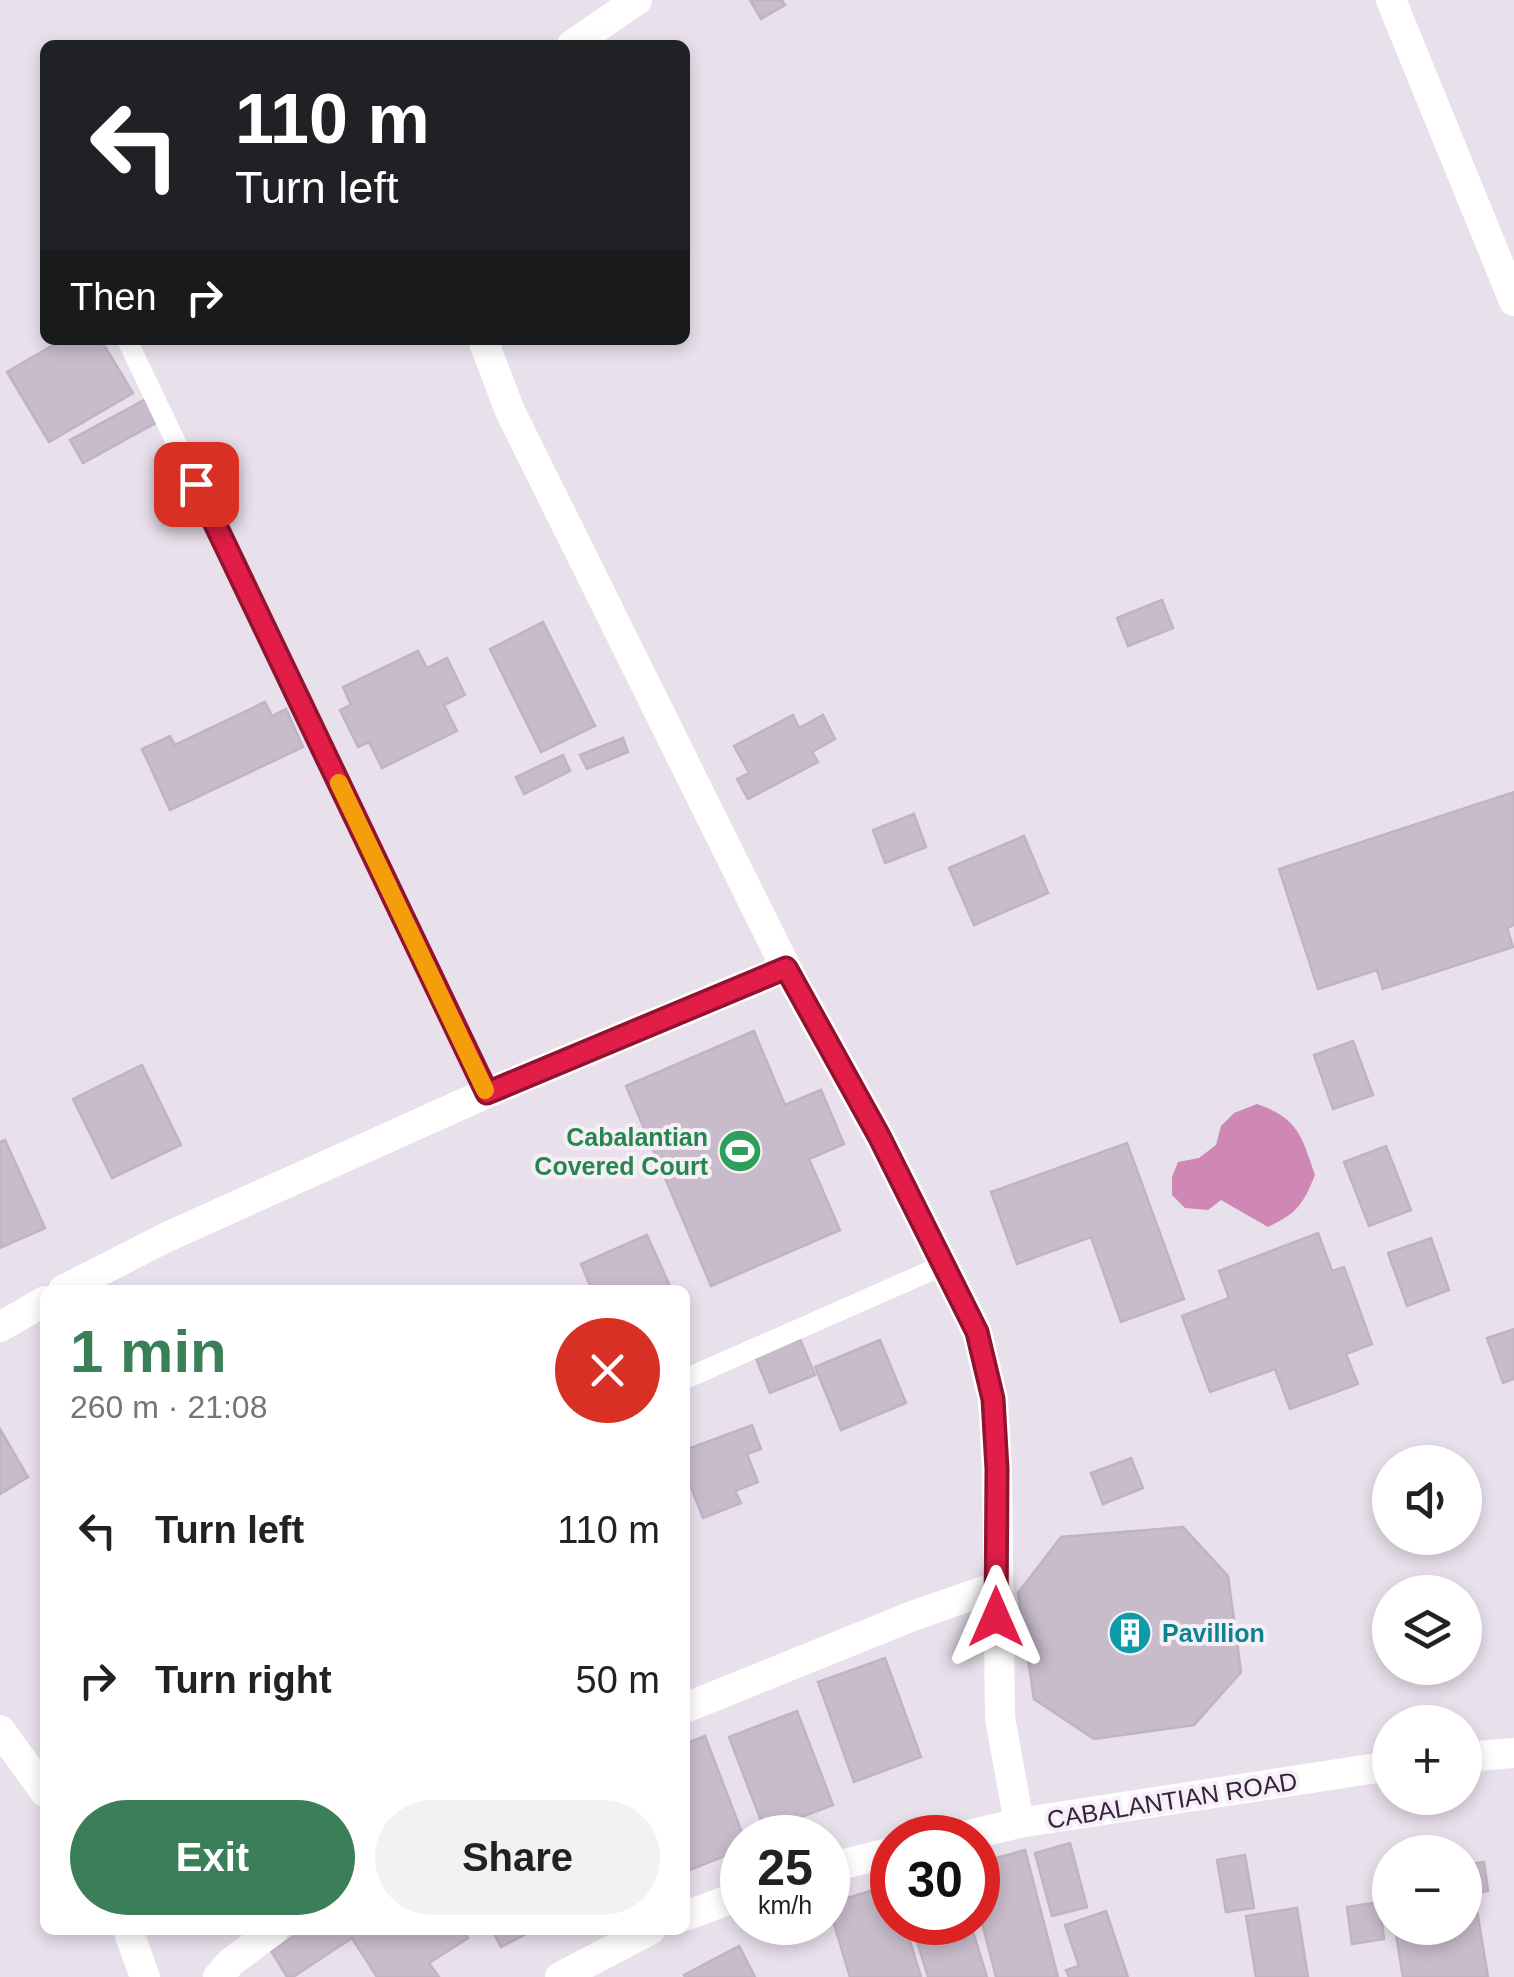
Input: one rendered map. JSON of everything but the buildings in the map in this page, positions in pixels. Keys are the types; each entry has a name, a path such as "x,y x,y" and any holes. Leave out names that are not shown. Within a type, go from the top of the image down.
{"street":[{"path":"579,40 637,0"},
{"path":"1392,0 1514,301"},
{"path":"484,345 510,411 786,968 946,1264 977,1332 993,1399 1000,1717 1020,1823"},
{"path":"73,1285 167,1237 487,1093 786,968"},
{"path":"0,1326 40,1303"},
{"path":"690,1706 915,1615 996,1587"},
{"path":"0,1730 40,1785"},
{"path":"1482,1756 1514,1754"},
{"name":"CABALANTIAN ROAD","path":"1000,1828 1372,1769"},
{"path":"690,1914 720,1903"},
{"path":"130,1935 145,1977"},
{"path":"218,1977 267,1935"},
{"path":"560,1977 640,1935"}],"lane":[{"path":"129,345 487,1093"},
{"path":"690,1378 946,1264"}],"shaded area":[{"path":"1257,1104 1290,1122 1302,1139 1315,1175 1303,1201 1268,1227 1221,1200 1208,1210 1185,1208 1172,1195 1172,1177 1178,1162 1199,1158 1216,1145 1221,1126 1234,1113"}],"slow traffic":[{"path":"339,783 485,1090"}],"place":[{"name":"Cabalantian Covered Court","path":"740,1151"},
{"name":"Pavillion","path":"1130,1633"}],"route":[{"path":"196,484 487,1093 786,968 879,1136 977,1332 993,1399 997,1469 996,1617"}]}
